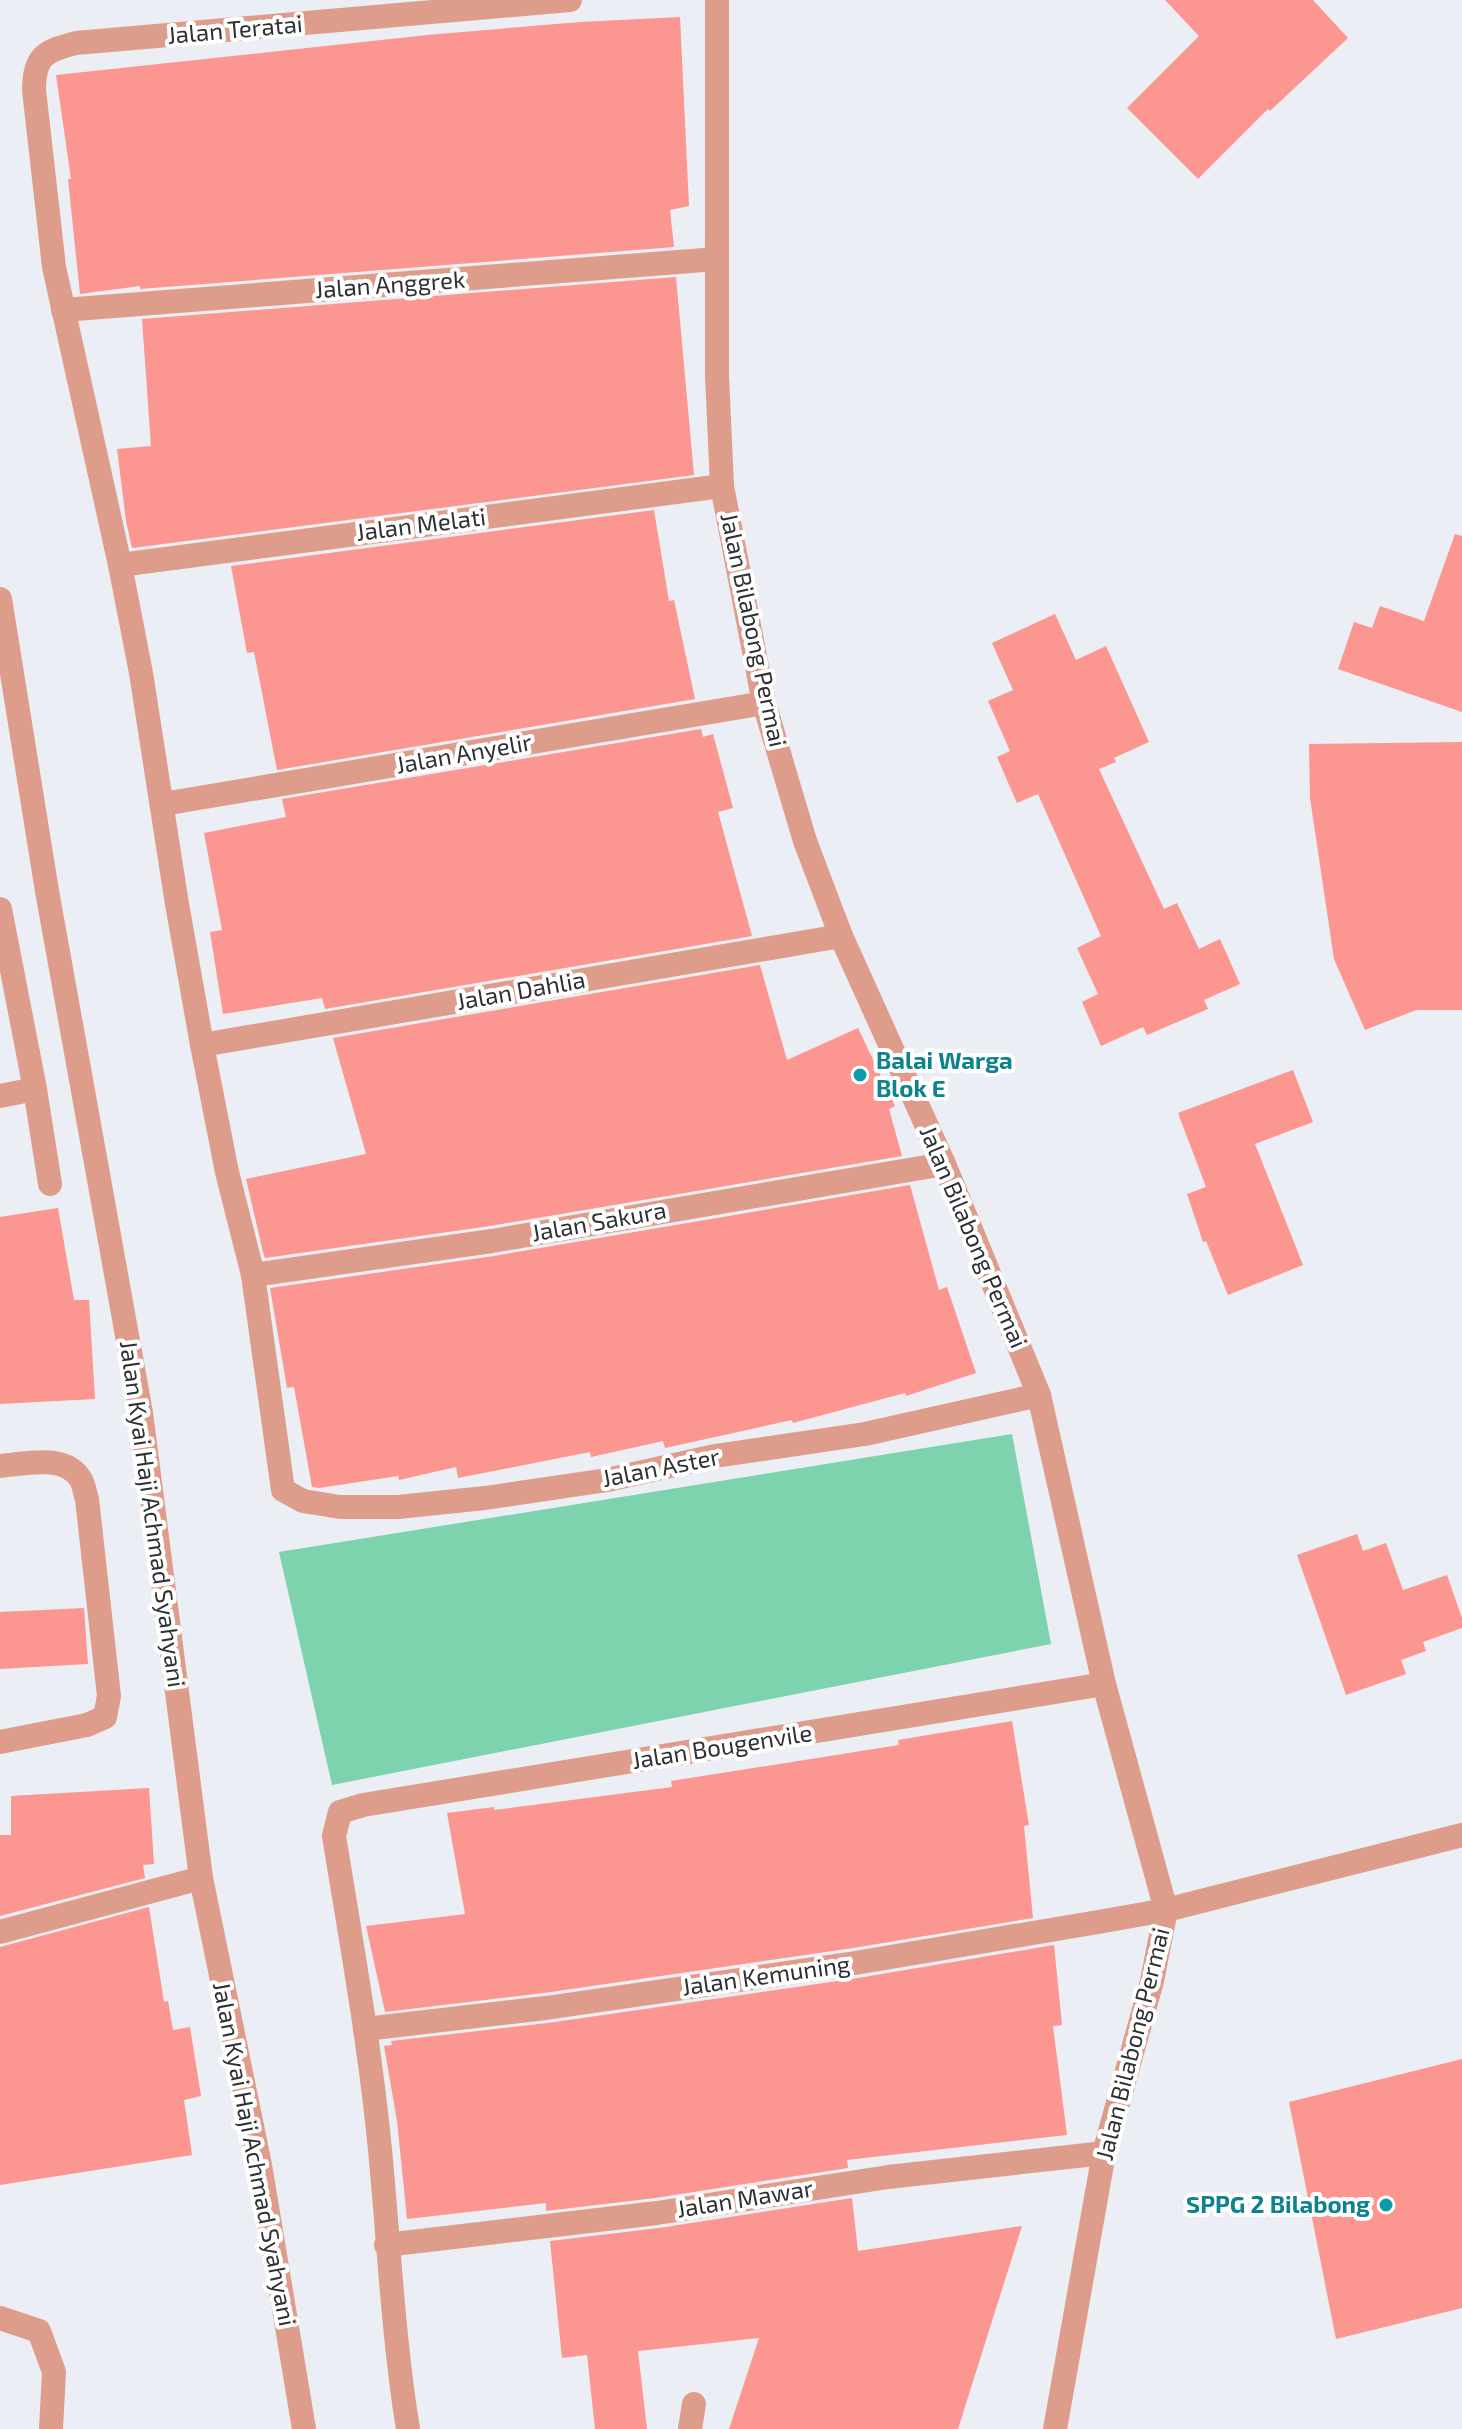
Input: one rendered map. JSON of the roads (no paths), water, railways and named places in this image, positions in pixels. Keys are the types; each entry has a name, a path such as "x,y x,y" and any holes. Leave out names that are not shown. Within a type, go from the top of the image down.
{"street":[{"name":"Jalan Teratai","path":"63,310 54,267 34,90 34,69 44,54 76,43 570,0"},
{"name":"Jalan Bilabong Permai","path":"717,0 717,376 722,486 764,703 805,841 841,936 944,1164 1039,1395 1104,1684 1166,1910 1152,1981 1104,2153 1055,2429"},
{"name":"Jalan Anggrek","path":"63,310 717,259"},
{"path":"63,310 120,565 202,1045 227,1172 253,1275"},
{"name":"Jalan Melati","path":"120,565 722,486"},
{"name":"Jalan Kyai Haji Achmad Syahyani","path":"0,599 47,891 141,1413 201,1878 260,2165 304,2429"},
{"name":"Jalan Anyelir","path":"163,804 764,703"},
{"path":"0,909 50,1184"},
{"name":"Jalan Dahlia","path":"202,1045 841,936"},
{"path":"0,1096 35,1089"},
{"name":"Jalan Sakura","path":"253,1275 492,1241 944,1164"},
{"name":"Jalan Aster","path":"253,1275 283,1490 303,1501 340,1507 398,1507 607,1480 715,1456 865,1434 1039,1395"},
{"path":"0,1466 45,1462 68,1466 81,1480 87,1499 109,1696 105,1717 87,1725 0,1742"},
{"name":"Jalan Bougenvile","path":"365,2029 334,1836 340,1812 379,1802 1104,1684"},
{"name":"Jalan Kemuning","path":"365,2029 546,2008 855,1963 1166,1910 1462,1835"},
{"path":"0,1932 201,1878"},
{"path":"365,2029 408,2429"},
{"name":"Jalan Mawar","path":"386,2245 657,2213 888,2177 1104,2153"},
{"path":"0,2318 39,2331 54,2372 51,2429"},
{"path":"690,2429 694,2404"}],"place":[{"name":"Balai Warga Blok E","path":"860,1075"},
{"name":"SPPG 2 Bilabong","path":"1386,2205"}]}
